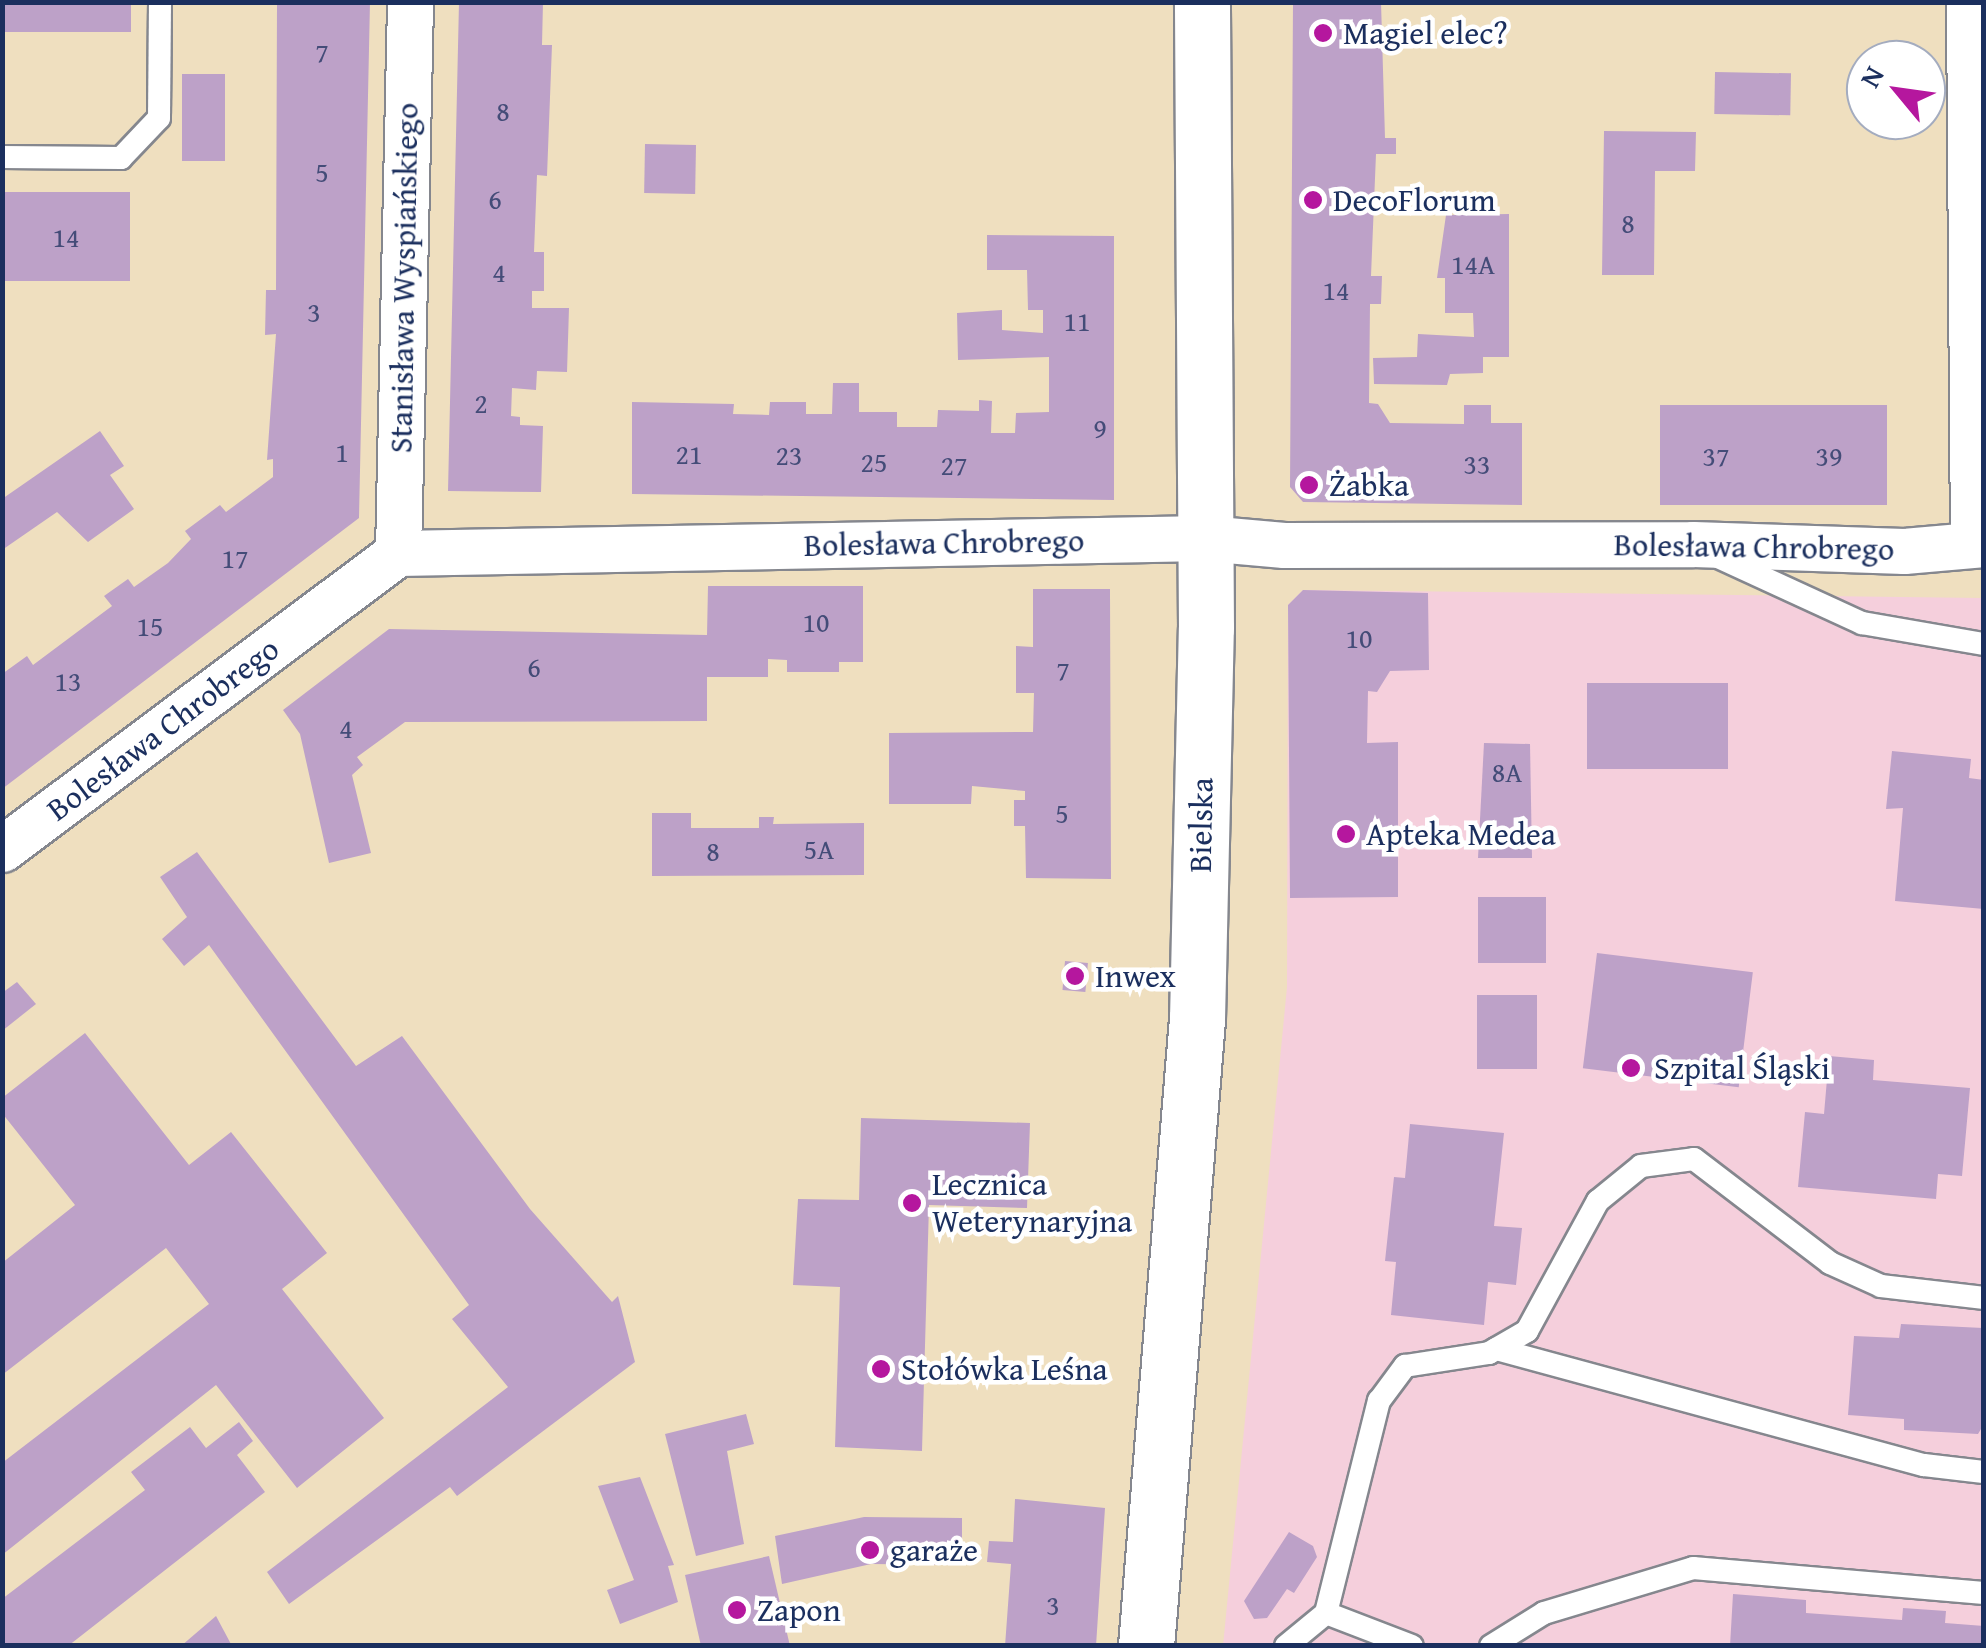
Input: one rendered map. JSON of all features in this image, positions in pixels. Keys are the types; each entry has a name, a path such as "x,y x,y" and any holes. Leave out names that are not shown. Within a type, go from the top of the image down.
{"street":[{"name":"Stanisława Wyspiańskiego","path":"398,553 410,2"},
{"name":"Bielska","path":"1146,1646 1197,1019 1205,538 1202,2"},
{"path":"1969,2 1978,544"},
{"name":"Bolesława Chrobrego","path":"2,849 398,553 1205,538 1284,545 1693,544 1904,551 1978,544"}],"lane":[{"path":"2,157 120,158 159,118 160,2"},
{"path":"1693,544 1862,623 1984,644"},
{"path":"1286,1646 1326,1613 1379,1401 1405,1366 1496,1348 1527,1331 1598,1201 1641,1166 1694,1159 1830,1264 1881,1286 1984,1298"},
{"path":"1496,1348 1924,1465 1984,1472"},
{"path":"1491,1646 1544,1612 1693,1568 1984,1593"},
{"path":"1326,1613 1412,1646"}],"shaded area":[{"name":"Szpital Śląski","path":"1303,590 1983,598 1983,1645 1223,1646 1287,987 1288,605"}],"building":[{"path":"2,2 131,2 131,32 2,32"},
{"path":"277,2 370,2 359,518 2,789 2,674 27,656 33,665 112,606 104,596 128,579 134,587 168,563 191,539 185,531 220,505 226,512 273,477 273,459 267,460 276,334 265,335 266,290 276,290"},
{"path":"459,2 543,2 542,45 552,45 547,176 537,175 534,252 544,252 544,291 532,291 532,308 569,308 567,372 537,371 536,390 512,388 511,416 520,417 520,425 543,426 541,492 448,491"},
{"path":"1293,2 1381,2 1385,138 1396,138 1396,154 1376,154 1371,276 1382,276 1381,304 1370,304 1369,403 1378,404 1390,423 1464,424 1464,405 1491,405 1491,423 1522,423 1522,505 1303,502 1290,487"},
{"path":"1715,72 1791,73 1790,115 1714,114"},
{"path":"182,74 225,74 225,161 182,161"},
{"path":"1604,131 1696,132 1695,171 1655,171 1654,275 1602,275"},
{"path":"645,144 696,145 695,194 644,193"},
{"path":"2,192 130,192 130,281 2,281"},
{"path":"1509,214 1509,357 1483,357 1483,373 1450,374 1447,385 1374,384 1373,358 1417,357 1418,334 1474,337 1473,313 1445,313 1445,278 1437,278 1446,215"},
{"path":"987,235 1114,236 1114,500 632,494 632,402 734,404 733,414 769,415 770,402 806,402 806,414 832,414 833,383 859,383 859,412 897,412 897,427 937,427 938,410 979,411 979,400 992,401 991,433 1015,433 1016,413 1049,412 1049,357 958,360 957,313 1002,310 1002,330 1043,333 1043,310 1028,310 1027,270 987,270"},
{"path":"1660,405 1887,405 1887,505 1660,505"},
{"path":"100,431 124,466 110,475 134,509 88,542 57,512 2,550 2,499"},
{"path":"708,586 863,586 863,662 839,662 839,672 787,672 787,660 768,659 768,677 707,677 707,721 405,722 357,757 363,765 352,775 371,853 329,863 300,734 283,710 389,629 707,635"},
{"path":"1033,589 1110,589 1111,879 1026,878 1025,826 1014,826 1014,800 1025,800 1025,791 972,786 971,804 889,804 889,733 1033,732 1034,693 1016,693 1016,646 1033,647"},
{"path":"1303,590 1428,593 1429,670 1390,671 1377,692 1368,691 1367,743 1398,742 1398,897 1290,898 1288,605"},
{"path":"1587,683 1728,683 1728,769 1587,769"},
{"path":"1484,743 1530,744 1532,858 1478,858"},
{"path":"1892,751 1971,759 1969,778 1984,780 1984,909 1895,901 1903,808 1886,809"},
{"path":"652,813 691,813 691,828 759,828 759,817 774,817 773,824 864,823 864,875 652,876"},
{"path":"197,852 356,1066 402,1036 530,1209 612,1302 618,1296 635,1362 457,1496 450,1487 289,1604 267,1572 508,1387 452,1319 469,1305 209,945 184,966 162,939 187,917 160,877"},
{"path":"1478,897 1546,897 1546,963 1478,963"},
{"path":"1597,953 1753,972 1739,1087 1583,1068"},
{"name":"Inwex","path":"1065,961 1088,963 1085,992 1062,990"},
{"path":"17,982 36,1004 2,1031 2,993"},
{"path":"1477,995 1537,995 1537,1069 1477,1069"},
{"path":"85,1033 189,1165 231,1132 327,1253 282,1289 384,1418 297,1488 216,1385 2,1555 2,1463 209,1304 166,1248 2,1375 2,1263 75,1205 2,1113 2,1098"},
{"path":"1829,1056 1874,1060 1873,1080 1970,1088 1962,1176 1938,1174 1936,1199 1798,1187 1805,1112 1824,1114"},
{"name":"Lecznica Weterynaryjna","path":"861,1118 1030,1123 1027,1208 929,1205 922,1451 835,1447 840,1287 793,1285 798,1199 859,1200"},
{"path":"1410,1124 1504,1133 1494,1226 1522,1228 1516,1285 1488,1282 1484,1325 1391,1315 1396,1262 1385,1261 1394,1177 1405,1178"},
{"path":"1901,1324 1983,1328 1984,1424 1978,1434 1904,1430 1904,1419 1848,1415 1854,1336 1899,1338"},
{"path":"746,1414 754,1444 727,1451 744,1544 696,1556 665,1434"},
{"path":"239,1422 253,1441 237,1455 265,1492 68,1646 2,1646 2,1599 145,1490 131,1472 190,1427 206,1448"},
{"path":"640,1477 674,1565 668,1566 678,1602 620,1624 607,1590 634,1580 598,1486"},
{"path":"1015,1499 1105,1508 1096,1646 1005,1646 1011,1564 987,1562 989,1541 1013,1542"},
{"name":"garaże","path":"864,1517 962,1518 962,1565 871,1564 782,1584 775,1536"},
{"path":"1289,1532 1313,1546 1317,1557 1294,1593 1287,1589 1267,1618 1254,1619 1244,1601"},
{"name":"Zapon","path":"769,1556 790,1646 701,1646 685,1575"},
{"path":"1733,1594 1806,1600 1806,1613 1902,1620 1903,1608 1946,1611 1945,1623 1984,1626 1984,1646 1730,1646"},
{"path":"216,1616 232,1646 181,1646"}],"place":[{"name":"Magiel elec?","path":"1323,33"},
{"name":"DecoFlorum","path":"1313,200"},
{"name":"Żabka","path":"1309,485"},
{"name":"Apteka Medea","path":"1346,834"},
{"name":"Inwex","path":"1075,976"},
{"name":"Szpital Śląski","path":"1631,1068"},
{"name":"Lecznica Weterynaryjna","path":"912,1203"},
{"name":"Stołówka Leśna","path":"881,1369"},
{"name":"garaże","path":"870,1550"},
{"name":"Zapon","path":"737,1610"}]}
